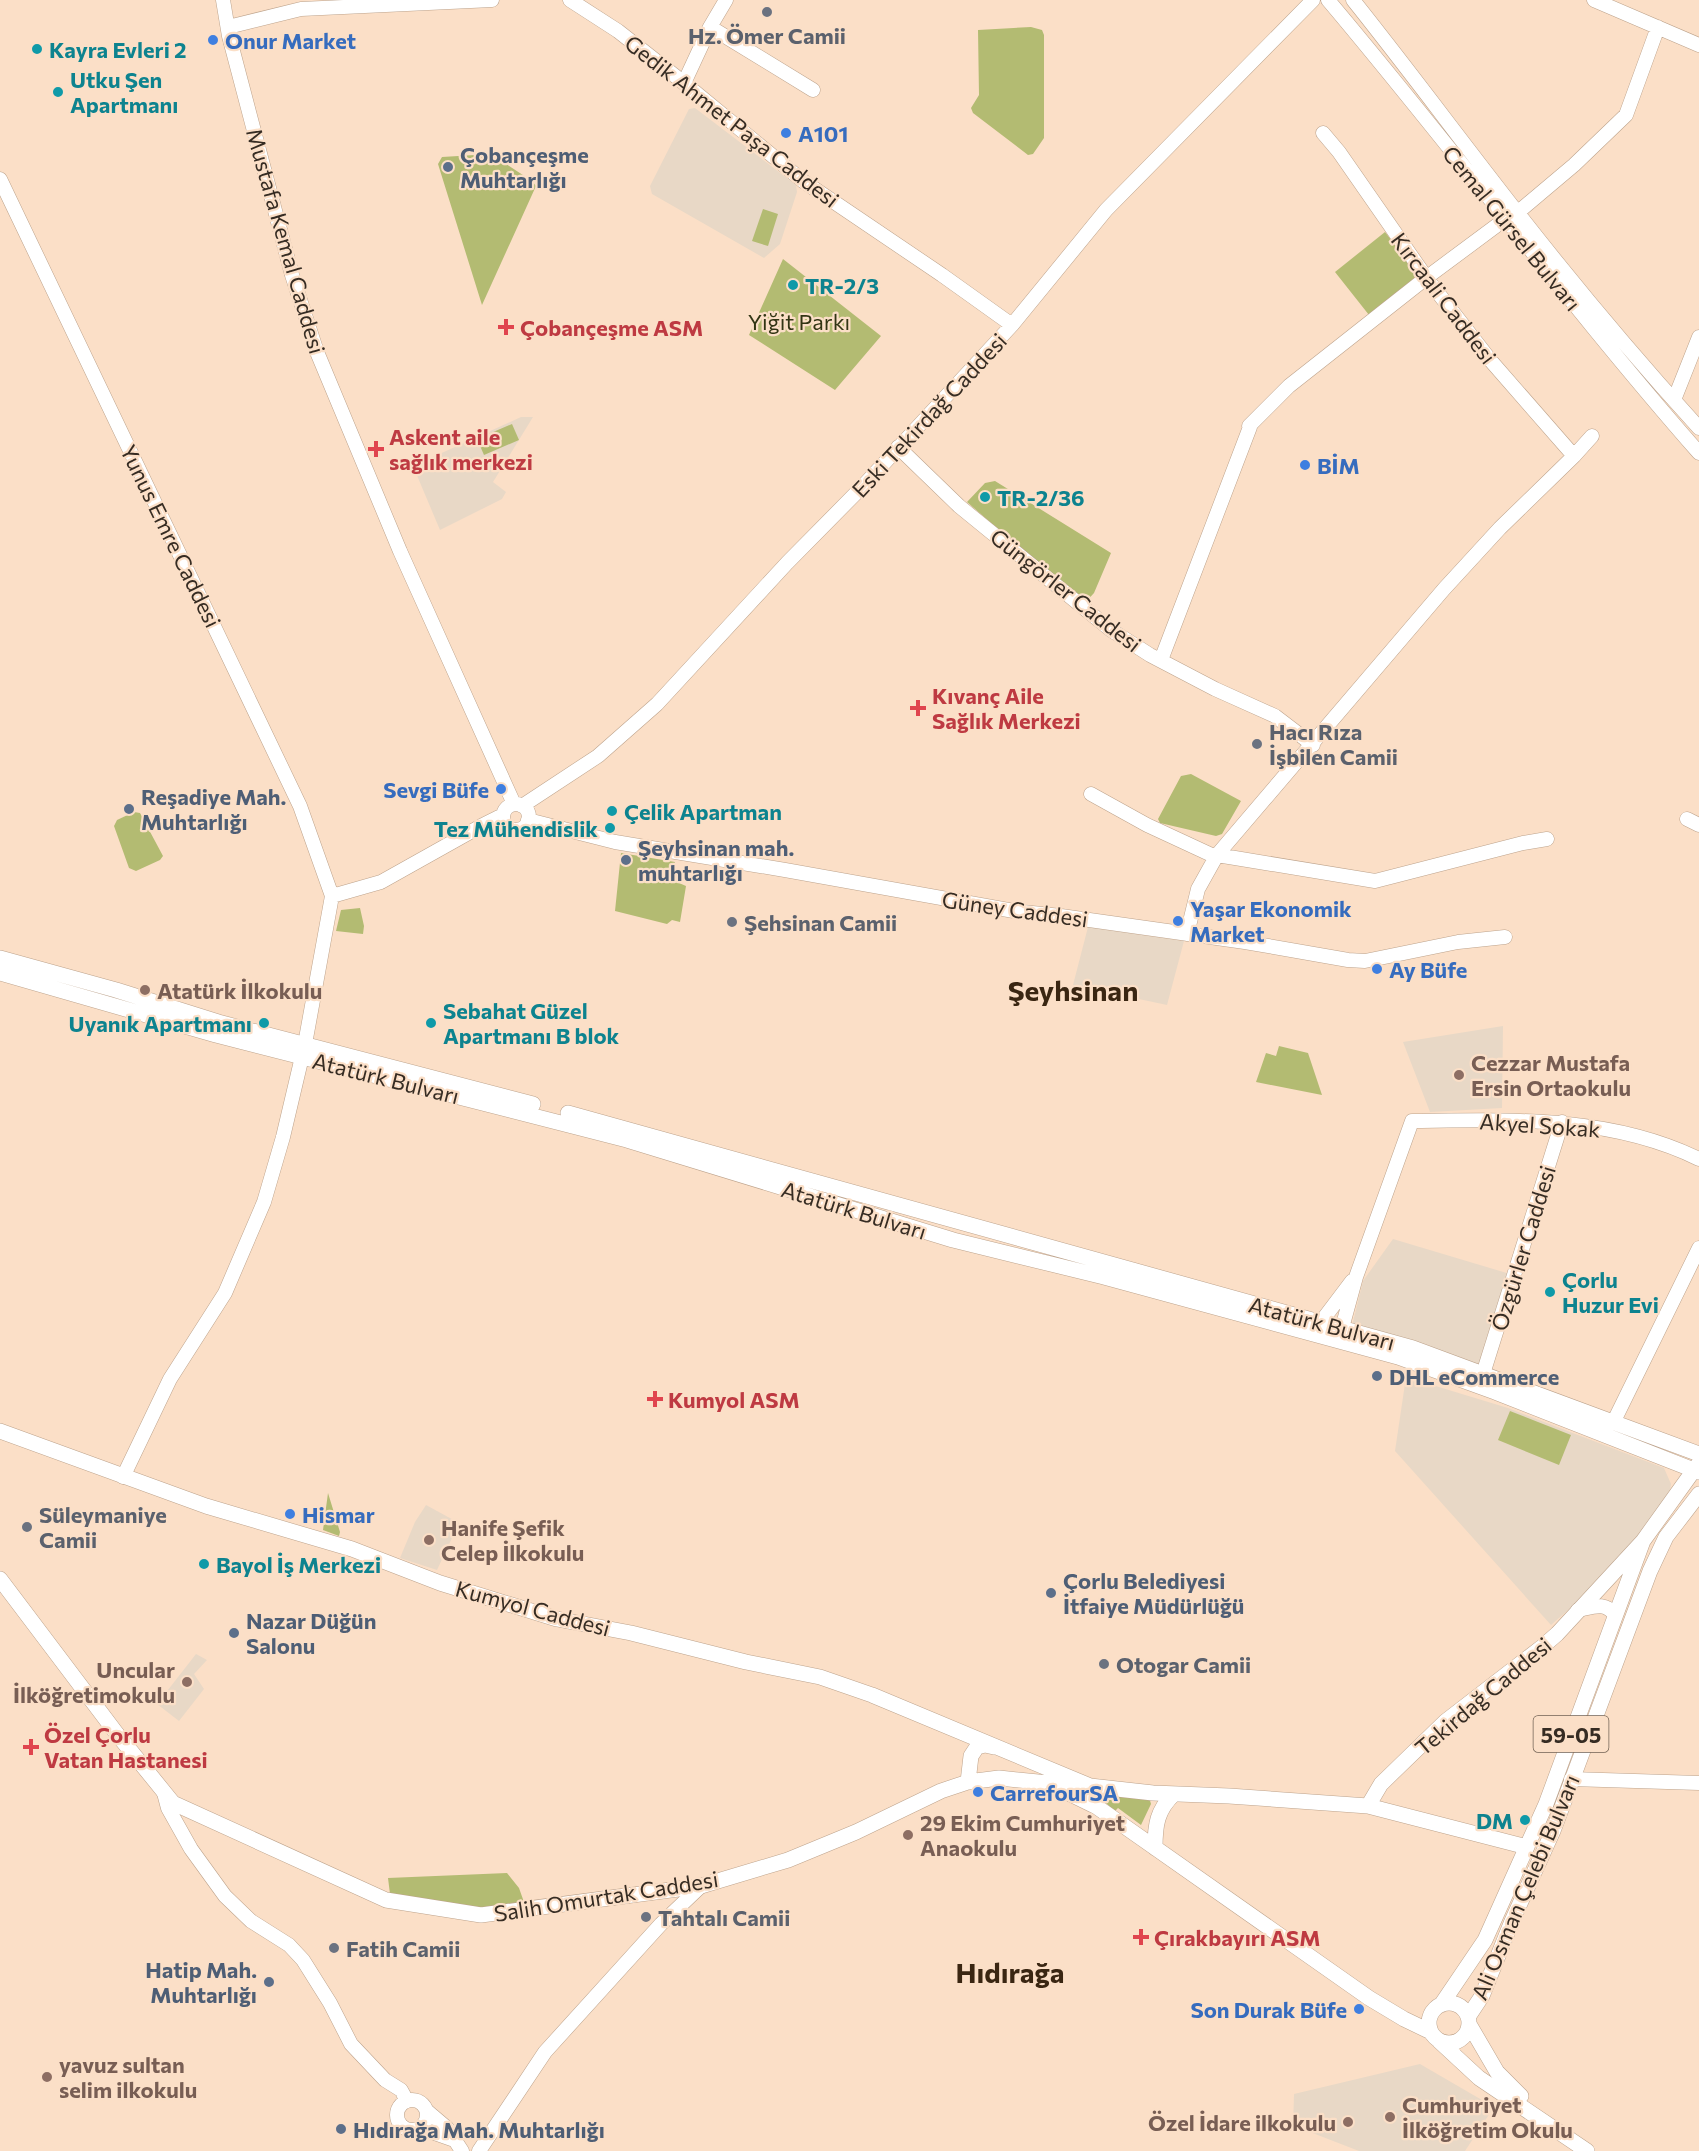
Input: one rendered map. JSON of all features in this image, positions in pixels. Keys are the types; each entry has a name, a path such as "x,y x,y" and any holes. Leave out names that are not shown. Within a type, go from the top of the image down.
{"main road":[{"name":"Atatürk Bulvarı","path":"0,958 116,990 302,1050"},
{"name":"Atatürk Bulvarı","path":"0,973 302,1050 600,1122 802,1186 1341,1334 1413,1348 1699,1454"},
{"name":"Atatürk Bulvarı","path":"1341,1334 1672,1461 1698,1468"},
{"name":"Kumyol Caddesi","path":"0,1431 206,1506 352,1549 440,1583 556,1619 631,1633 746,1662 820,1677 872,1695 1090,1786 1153,1793"},
{"path":"1673,1445 1699,1439"},
{"path":"1672,1461 1677,1470 1676,1495"},
{"name":"Ali Osman Çelebi Bulvarı","path":"1441,2005 1485,1940 1546,1804 1643,1541 1698,1468"},
{"name":"Ali Osman Çelebi Bulvarı","path":"1468,2020 1482,1996 1512,1921 1544,1851 1650,1571 1666,1537 1699,1494"},
{"name":"Tekirdağ Caddesi","path":"1368,1806 1381,1784 1446,1721 1542,1647 1643,1541"},
{"name":"Salih Omurtak Caddesi","path":"0,1579 117,1734 173,1803 386,1900 481,1915 701,1886 788,1860 856,1832 941,1791 968,1782 999,1778 1048,1784 1097,1807 1369,1998 1435,2036 1479,2078 1561,2132"},
{"path":"968,1782 971,1756 977,1747 1001,1749"},
{"path":"1136,1835 1150,1819 1154,1808 1153,1793 1368,1806 1527,1847"},
{"path":"1155,1848 1155,1823 1160,1811 1174,1794"},
{"path":"1468,2020 1464,2036 1452,2043 1435,2036 1429,2019 1436,2008 1441,2005 1454,2004 1459,2007 1468,2020 1502,2078 1561,2132 1587,2151"}],"street":[{"name":"Mustafa Kemal Caddesi","path":"223,0 292,274 317,352 400,552 518,805"},
{"path":"228,27 301,9 492,0"},
{"name":"Gedik Ahmet Paşa Caddesi","path":"570,0 604,21 684,82 803,181 942,274 1012,325"},
{"path":"684,82 710,27 726,0"},
{"name":"Eski Tekirdağ Caddesi","path":"518,805 598,756 657,704 1012,325 1106,210 1313,0"},
{"name":"Cemal Gürsel Bulvarı","path":"1328,0 1390,74 1504,220 1699,453"},
{"name":"Cemal Gürsel Bulvarı","path":"1353,0 1405,64 1517,213 1699,428"},
{"path":"1594,0 1699,45"},
{"path":"710,27 813,90"},
{"path":"1517,213 1574,165 1626,115 1658,27"},
{"name":"Kırcaali Caddesi","path":"1323,133 1339,152 1426,278 1491,361 1574,456"},
{"name":"Yunus Emre Caddesi","path":"0,179 300,806 332,896"},
{"path":"1161,660 1250,427 1289,386 1504,220"},
{"path":"1674,400 1699,337"},
{"path":"1187,934 1198,889 1216,856 1452,580 1500,528 1592,436"},
{"name":"Güngörler Caddesi","path":"898,447 959,506 1110,630 1215,689 1275,716 1313,745"},
{"path":"1091,794 1147,825 1216,856 1375,881 1523,843 1547,840"},
{"path":"123,1477 170,1379 225,1293 264,1202 283,1137 332,896 381,882 503,815 507,808 518,805 528,812 528,820 519,829 511,829 505,823 503,815"},
{"name":"Güney Caddesi","path":"528,820 615,842 1014,911 1061,915 1365,961 1458,942 1504,937"},
{"name":"Akyel Sokak","path":"1356,1277 1412,1121 1510,1119 1581,1124 1646,1138 1699,1159"},
{"name":"Özgürler Caddesi","path":"1484,1374 1562,1122"},
{"path":"1612,1423 1699,1248"},
{"path":"1319,1328 1356,1277"},
{"path":"1341,1334 1356,1277"},
{"path":"1578,1610 1603,1605 1615,1615"},
{"path":"1571,1779 1699,1783"},
{"path":"163,1791 168,1808 191,1849 225,1896 251,1921 289,1945 303,1960 330,2003 351,2044 385,2080 404,2095 421,2103 447,2128 458,2145"},
{"path":"1527,1847 1544,1851"},
{"path":"479,2151 545,2052 661,1924 701,1886"},
{"path":"404,2095 397,2112 402,2126 411,2130 420,2128 458,2145"},
{"path":"420,2128 426,2120 427,2111"}],"shaded area":[{"path":"695,108 796,185 797,192 780,244 764,258 652,194 650,186 689,109"},
{"path":"521,417 533,417 493,482 506,492 502,499 440,530 413,466"},
{"path":"1088,927 1184,941 1167,1005 1073,985"},
{"name":"Cezzar Mustafa Ersin Ortaokulu","path":"1503,1026 1502,1108 1430,1112 1403,1042"},
{"path":"1393,1239 1510,1274 1482,1369 1352,1326 1363,1281"},
{"path":"1406,1377 1508,1408 1664,1468 1671,1484 1670,1490 1635,1541 1600,1582 1551,1625 1395,1451"},
{"name":"Hanife Şefik Celep İlkokulu","path":"426,1505 459,1523 437,1570 400,1558 415,1522"},
{"name":"Uncular İlköğretimokulu","path":"196,1654 207,1660 194,1674 204,1689 179,1721 157,1704"},
{"name":"Cumhuriyet İlköğretim Okulu","path":"1420,2064 1494,2107 1465,2151 1359,2151 1310,2132 1293,2128 1294,2094"}],"green space":[{"path":"1031,27 1042,30 1044,35 1044,138 1033,154 1028,155 973,113 971,108 979,95 978,30"},
{"path":"491,154 536,186 482,305 438,164 442,157"},
{"path":"763,209 778,214 768,246 752,241"},
{"path":"1385,232 1419,276 1369,315 1335,272"},
{"name":"Yiğit Parkı","path":"783,259 881,336 835,390 749,335"},
{"path":"512,424 519,440 484,455 477,439"},
{"path":"995,481 1111,553 1094,593 1084,604 967,502 985,483"},
{"path":"1191,774 1241,801 1222,834 1216,836 1160,823 1158,819 1181,776"},
{"path":"134,812 140,813 163,856 160,860 136,871 129,868 114,826 117,820"},
{"path":"621,853 675,862 672,880 686,886 680,922 672,920 667,924 615,911"},
{"path":"360,908 364,926 363,934 336,931 341,910"},
{"path":"1279,1046 1308,1053 1322,1095 1256,1082 1266,1053 1276,1056"},
{"path":"1510,1411 1571,1435 1559,1465 1498,1440"},
{"path":"328,1493 340,1532 339,1536 323,1530"},
{"path":"1094,1793 1149,1797 1151,1804 1141,1825 1118,1808 1115,1811"},
{"path":"507,1873 519,1888 525,1905 482,1910 390,1894 388,1878"}],"place":[{"name":"Hz. Ömer Camii","path":"767,12"},
{"name":"Onur Market","path":"213,40"},
{"name":"Kayra Evleri 2","path":"37,49"},
{"name":"Utku Şen Apartmanı","path":"58,92"},
{"name":"A101","path":"786,133"},
{"name":"Çobançeşme Muhtarlığı","path":"448,167"},
{"name":"TR-2/3","path":"793,285"},
{"name":"Çobançeşme ASM","path":"506,327"},
{"name":"Askent aile sağlık merkezi","path":"376,449"},
{"name":"BİM","path":"1305,465"},
{"name":"TR-2/36","path":"985,497"},
{"name":"Kıvanç Aile Sağlık Merkezi","path":"918,708"},
{"name":"Hacı Rıza İşbilen Camii","path":"1257,744"},
{"name":"Sevgi Büfe","path":"501,789"},
{"name":"Reşadiye Mah. Muhtarlığı","path":"129,809"},
{"name":"Çelik Apartman","path":"612,811"},
{"name":"Tez Mühendislik","path":"610,828"},
{"name":"Şeyhsinan mah. muhtarlığı","path":"626,860"},
{"name":"Yaşar Ekonomik Market","path":"1178,921"},
{"name":"Şehsinan Camii","path":"732,922"},
{"name":"Ay Büfe","path":"1377,969"},
{"name":"Atatürk İlkokulu","path":"145,990"},
{"name":"Uyanık Apartmanı","path":"264,1023"},
{"name":"Sebahat Güzel Apartmanı B blok","path":"431,1023"},
{"name":"Cezzar Mustafa Ersin Ortaokulu","path":"1459,1075"},
{"name":"Çorlu Huzur Evi","path":"1550,1292"},
{"name":"DHL eCommerce","path":"1377,1376"},
{"name":"Kumyol ASM","path":"655,1399"},
{"name":"Hismar","path":"290,1514"},
{"name":"Süleymaniye Camii","path":"27,1527"},
{"name":"Hanife Şefik Celep İlkokulu","path":"429,1540"},
{"name":"Bayol İş Merkezi","path":"204,1564"},
{"name":"Çorlu Belediyesi İtfaiye Müdürlüğü","path":"1051,1593"},
{"name":"Nazar Düğün Salonu","path":"234,1633"},
{"name":"Otogar Camii","path":"1104,1664"},
{"name":"Uncular İlköğretimokulu","path":"187,1682"},
{"name":"Özel Çorlu Vatan Hastanesi","path":"31,1747"},
{"name":"CarrefourSA","path":"978,1792"},
{"name":"DM","path":"1525,1820"},
{"name":"29 Ekim Cumhuriyet Anaokulu","path":"908,1835"},
{"name":"Tahtalı Camii","path":"646,1917"},
{"name":"Çırakbayırı ASM","path":"1141,1937"},
{"name":"Fatih Camii","path":"334,1948"},
{"name":"Hatip Mah. Muhtarlığı","path":"269,1982"},
{"name":"Son Durak Büfe","path":"1359,2009"},
{"name":"yavuz sultan selim ilkokulu","path":"47,2077"},
{"name":"Cumhuriyet İlköğretim Okulu","path":"1390,2117"},
{"name":"Özel İdare ilkokulu","path":"1348,2122"},
{"name":"Hıdırağa Mah. Muhtarlığı","path":"341,2129"}],"district":[{"name":"Şeyhsinan","path":"1073,990"},
{"name":"Hıdırağa","path":"1010,1972"}]}
